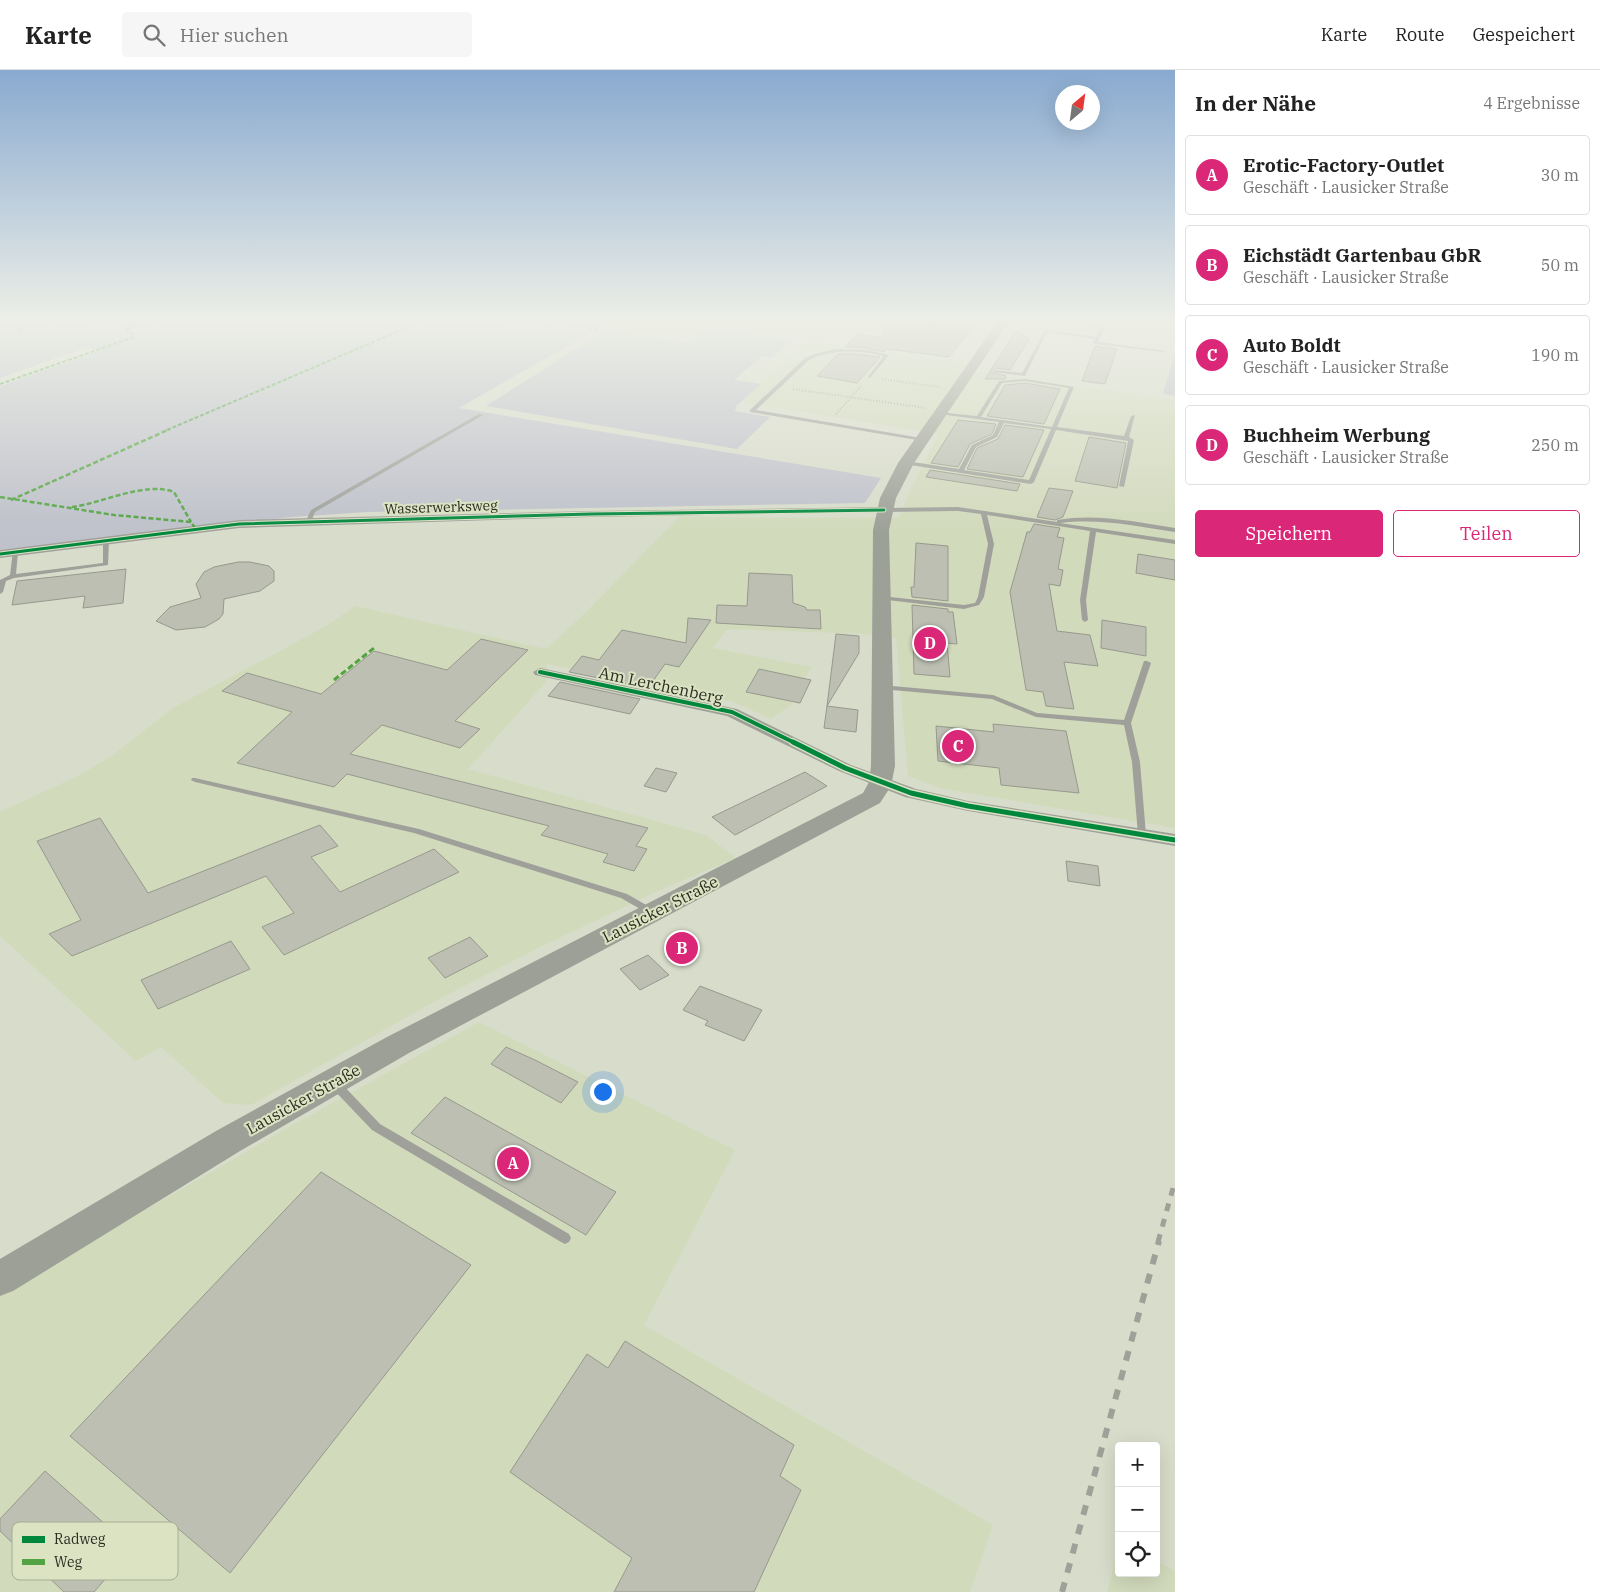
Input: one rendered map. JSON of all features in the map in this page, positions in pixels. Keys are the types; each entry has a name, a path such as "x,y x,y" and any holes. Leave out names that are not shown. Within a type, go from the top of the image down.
{"main road":[{"path":"882,783 880,598 881,530 884,510 893,486 906,463 955,391"},
{"name":"Lausicker Straße","path":"0,1279 228,1142 416,1036 867,802 874,797 882,783"}],"street":[{"name":"Wasserwerksweg","path":"0,554 195,528 309,521 591,514 884,510"},
{"name":"Am Lerchenberg","path":"540,672 732,712 845,768 882,783 940,801 1175,840"}],"lane":[{"path":"774,391 752,411 920,440"},
{"path":"978,418 995,391"},
{"path":"906,463 1031,482 1070,391"},
{"path":"940,411 1053,430 1131,440 1122,486"},
{"path":"309,521 313,511 481,415"},
{"path":"1126,438 1132,416"},
{"path":"961,471 974,446 994,436 1002,422"},
{"path":"884,510 958,509 1175,542"},
{"path":"880,598 964,607 977,604 981,597 982,580 991,544 984,513"},
{"path":"1048,523 1074,519 1108,520 1175,530"},
{"path":"1085,620 1083,600 1093,530"},
{"path":"0,592 3,580 13,576 106,564 106,540"},
{"path":"13,576 14,552"},
{"path":"1142,835 1136,762 1127,723 1147,663"},
{"path":"881,687 993,697 1036,715 1127,723"},
{"path":"195,780 416,831 624,896 654,913"},
{"path":"334,1082 376,1127 565,1238"}],"path":[{"path":"807,391 940,411"},
{"path":"826,424 857,391"}],"shaded area":[{"path":"0,391 489,391 459,408 881,478 865,503 368,512 292,517 0,550"},
{"path":"510,391 753,391 735,407 737,408 734,411 770,417 737,449 486,406"},
{"path":"753,391 1112,391 1175,400 1175,828 943,789 908,776 896,638 865,634 727,629 713,648 811,667 791,705 771,719 734,702 547,664 546,682 468,769 706,835 736,858 660,890 538,948 441,998 251,1105 223,1103 161,1047 136,1061 0,936 0,812 82,774 113,755 173,708 328,625 355,606 546,649 585,613 679,517 899,518 912,486 939,434 741,402"},
{"path":"1164,391 1175,391 1175,396 1163,394"},
{"path":"479,1022 735,1150 644,1325 993,1525 970,1592 0,1592 0,1294 289,1127"},
{"path":"1115,1561 1115,1577 1160,1577 1160,1563 1175,1571 1175,1592 1107,1592"}],"building":[{"path":"1002,391 1059,391 1044,424 987,416"},
{"path":"958,420 996,424 992,434 970,444 958,467 931,463"},
{"path":"1005,425 1044,430 1023,477 967,469 977,448 998,439"},
{"path":"1089,437 1126,443 1117,488 1075,481"},
{"path":"930,470 1020,484 1017,491 926,477"},
{"path":"1049,488 1073,491 1063,517 1055,520 1037,517"},
{"path":"1034,524 1060,528 1057,537 1064,538 1058,569 1063,570 1060,586 1049,584 1057,631 1090,635 1098,666 1064,662 1074,709 1046,706 1043,692 1026,690 1010,592 1027,532 1030,532"},
{"path":"916,543 948,546 948,601 912,597 911,587 914,587"},
{"path":"1138,554 1175,560 1175,580 1136,573"},
{"path":"238,562 250,562 269,566 274,571 274,581 260,591 224,599 223,614 219,619 205,627 176,630 156,621 170,607 201,598 196,584 204,572 214,567"},
{"path":"126,569 123,603 83,608 85,596 12,605 17,581"},
{"path":"749,573 792,575 793,603 805,607 807,610 820,610 821,629 716,623 717,605 747,606"},
{"path":"912,605 948,609 948,612 953,612 957,644 947,643 950,677 914,674"},
{"path":"688,618 711,620 679,667 665,664 648,688 569,672 582,656 599,660 622,630 686,643"},
{"path":"1102,620 1146,627 1146,656 1101,648"},
{"path":"836,634 859,636 859,653 827,706"},
{"path":"481,639 528,650 455,721 480,729 460,748 382,725 350,754 648,828 636,846 647,849 634,871 603,862 608,854 541,835 549,826 347,774 334,787 237,763 292,712 222,691 247,673 321,694 374,651 447,670"},
{"path":"759,669 811,680 800,703 746,692"},
{"path":"560,682 640,699 630,714 548,696"},
{"path":"827,706 858,710 856,732 824,728"},
{"path":"993,724 1066,731 1079,793 1001,785 999,768 938,761 936,726 994,732"},
{"path":"656,768 677,773 666,792 644,786"},
{"path":"805,772 827,786 735,835 712,817"},
{"path":"100,818 148,893 320,825 338,846 311,857 340,892 434,849 459,872 284,955 262,927 294,913 266,876 72,956 49,934 81,920 37,841"},
{"path":"1066,861 1098,866 1100,886 1068,881"},
{"path":"470,937 488,956 445,978 428,958"},
{"path":"231,941 250,969 158,1009 141,980"},
{"path":"648,955 669,975 640,990 620,969"},
{"path":"700,986 762,1010 744,1041 705,1025 708,1021 683,1010"},
{"path":"506,1047 578,1082 561,1103 491,1064"},
{"path":"445,1097 616,1192 586,1235 411,1133"},
{"path":"321,1172 471,1265 230,1573 178,1528 178,1522 170,1522 70,1436"},
{"path":"625,1341 794,1445 780,1476 801,1490 754,1592 614,1592 632,1558 510,1472 587,1354 608,1368"},
{"path":"45,1471 103,1522 12,1522 12,1542 0,1531 0,1519"},
{"path":"51,1580 104,1580 94,1592 64,1592"}],"railway":[{"path":"1158,1242 1175,1181"},
{"path":"1062,1592 1159,1241"}],"marked path":[{"path":"11,500 258,391"},
{"path":"72,507 94,504 150,488 163,488 174,492 191,522"},
{"path":"0,497 114,515 191,522 195,528"},
{"path":"334,680 374,648"}],"cycle path":[{"path":"0,554 239,524 591,514 884,510"},
{"path":"540,672 732,712 845,768 911,793 968,806 1175,840"}],"place":[{"name":"Buchheim Werbung","path":"930,643"},
{"name":"Auto Boldt","path":"958,746"},
{"name":"Eichstädt Gartenbau GbR","path":"682,948"},
{"name":"Erotic-Factory-Outlet","path":"513,1163"}]}
